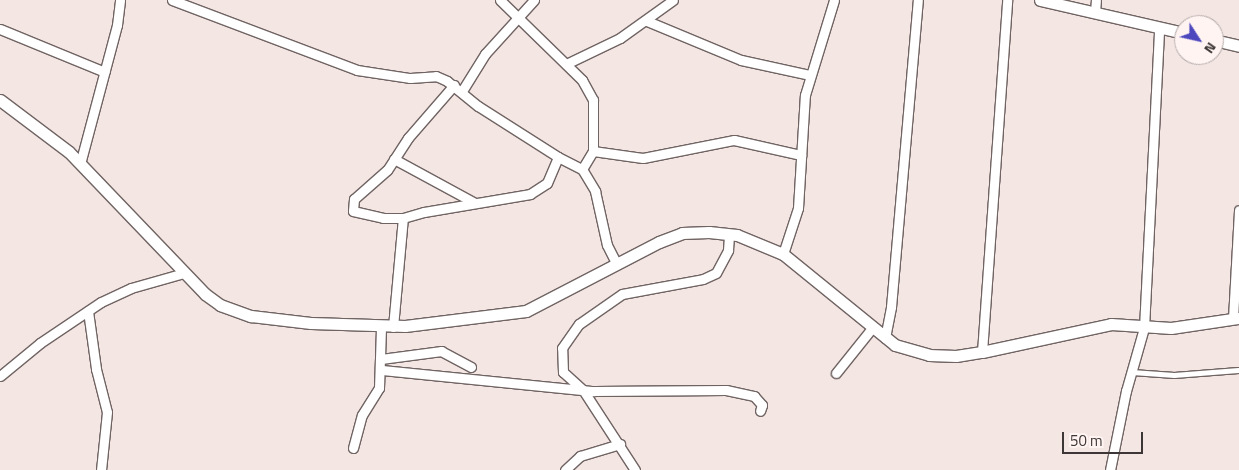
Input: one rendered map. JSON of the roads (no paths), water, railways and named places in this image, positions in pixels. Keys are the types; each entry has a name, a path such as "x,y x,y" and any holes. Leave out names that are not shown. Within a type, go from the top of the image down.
{"street":[{"path":"80,164 118,25 120,0"},
{"path":"172,0 357,70 410,78 436,76 454,85 558,158 582,168 595,191 607,245 617,265"},
{"path":"500,0 582,80 593,100 593,151 582,168"},
{"path":"462,91 485,54 534,0"},
{"path":"566,64 647,21 673,0"},
{"path":"783,254 798,208 801,127 810,76 834,0"},
{"path":"885,338 891,307 918,0"},
{"path":"982,352 1007,0"},
{"path":"1040,0 1174,31"},
{"path":"1095,13 1096,0"},
{"path":"647,21 741,60 810,76"},
{"path":"1110,470 1131,371 1144,328 1160,28"},
{"path":"0,29 105,72"},
{"path":"1224,42 1239,46"},
{"path":"454,85 408,138 394,159 354,199 351,208 361,214 403,218 540,190 550,179 558,158"},
{"path":"0,100 33,123 80,164 184,273 220,305 251,316 387,326 526,311 659,242 682,233 729,234 765,244 783,254 895,345 929,355 956,356 982,352 1084,327 1111,324 1144,328 1171,328 1236,318 1239,210"},
{"path":"593,151 643,158 734,140 801,155"},
{"path":"394,159 475,203"},
{"path":"353,448 362,415 379,388 382,370 381,358 403,218"},
{"path":"635,470 620,444 583,390 563,372 562,348 579,324 608,301 622,294 703,279 716,273 728,250 729,234"},
{"path":"0,376 40,343 88,312 131,288 184,273"},
{"path":"88,312 96,369 104,390 107,412 101,470"},
{"path":"836,373 872,328"},
{"path":"381,358 441,351 470,367"},
{"path":"382,370 583,390 726,390 754,396 762,405 760,411"},
{"path":"565,470 580,456 620,444"}],"lane":[{"path":"1131,371 1174,375 1238,370"}]}
